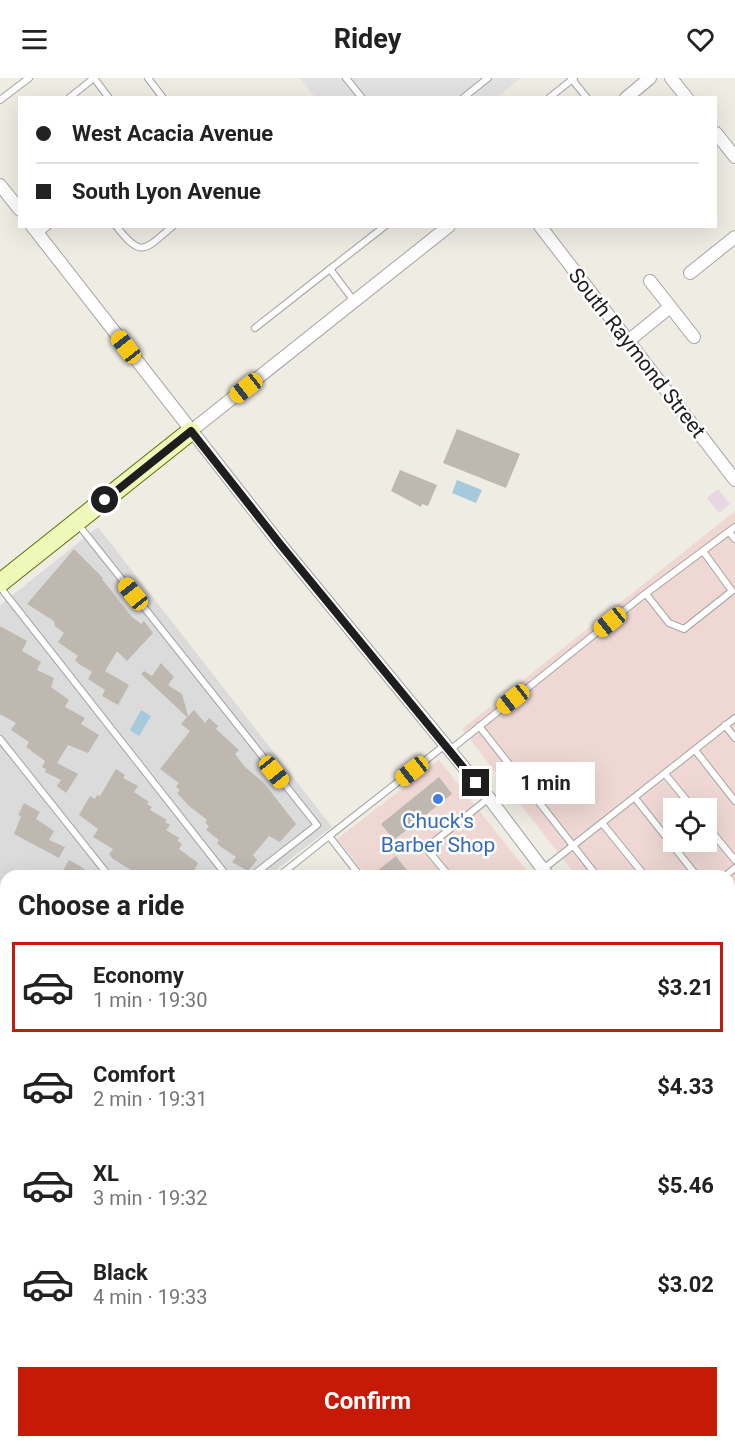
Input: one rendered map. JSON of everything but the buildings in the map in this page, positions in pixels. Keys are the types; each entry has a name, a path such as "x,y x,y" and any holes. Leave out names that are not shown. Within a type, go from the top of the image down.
{"street":[{"path":"628,96 650,78"},
{"path":"671,78 685,96"},
{"path":"717,134 735,157"},
{"path":"0,185 18,208"},
{"path":"0,585 446,228"},
{"name":"South Raymond Street","path":"542,228 735,480"},
{"path":"39,229 191,431 280,544 489,798 543,870"},
{"path":"690,273 735,237"},
{"path":"650,281 694,337"},
{"path":"627,342 670,307"}],"lane":[{"path":"0,100 29,78"},
{"path":"72,96 94,78 108,96"},
{"path":"148,78 162,96"},
{"path":"346,78 360,96"},
{"path":"466,96 488,78"},
{"path":"551,96 573,78 586,96"},
{"path":"118,228 131,246 139,248 148,247 168,228"},
{"path":"255,328 382,228"},
{"path":"330,269 355,301"},
{"path":"77,522 317,825 260,870"},
{"path":"286,870 479,726 735,527"},
{"path":"729,532 735,539"},
{"path":"646,594 669,623 684,629 732,591 703,551"},
{"path":"0,585 222,870"},
{"path":"548,870 573,846 735,718"},
{"path":"725,725 735,738"},
{"path":"479,726 592,870"},
{"path":"0,739 104,870"},
{"path":"695,750 735,801"},
{"path":"665,774 685,798"},
{"path":"444,870 426,848 489,798"},
{"path":"635,798 692,870"},
{"path":"602,823 640,870"},
{"path":"329,836 355,870"},
{"path":"717,838 735,860"}],"shaded area":[{"path":"300,78 521,78 498,96 314,96"},
{"path":"718,489 730,504 719,513 707,498"},
{"path":"735,511 735,870 571,870 462,729"},
{"path":"98,527 332,827 276,870 0,870 0,605"},
{"path":"439,760 526,870 362,870 337,839"}],"water":[{"path":"457,480 482,490 476,503 452,493"},
{"path":"141,710 151,716 139,736 130,730"}],"place":[{"name":"Chuck's Barber Shop","path":"438,799"}],"route":[{"path":"105,500 191,431 280,544 476,783"}]}
